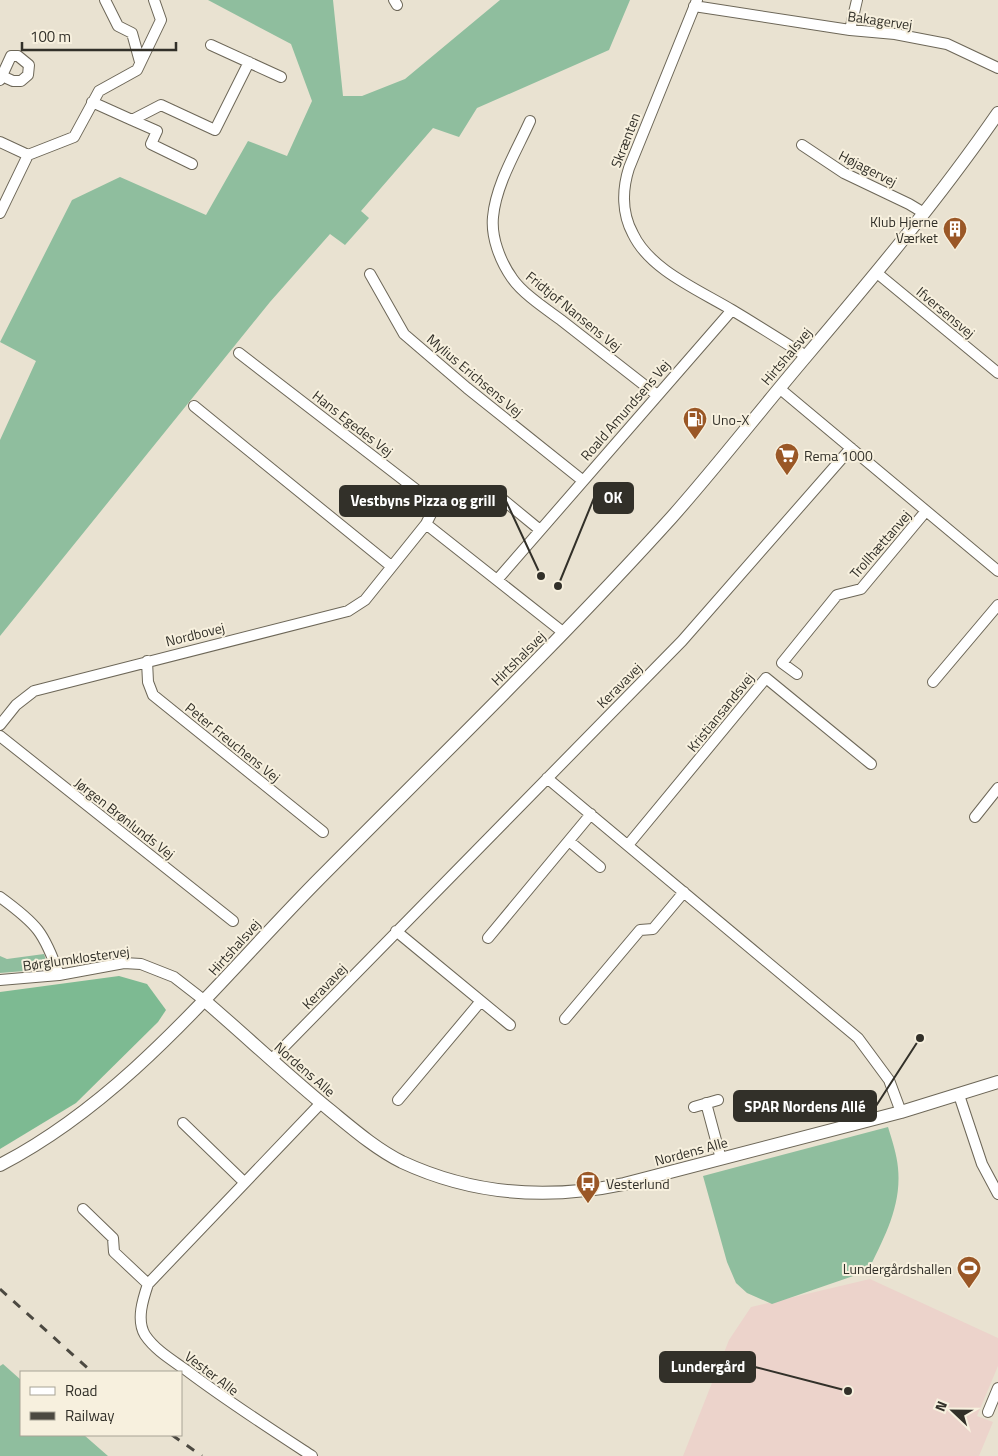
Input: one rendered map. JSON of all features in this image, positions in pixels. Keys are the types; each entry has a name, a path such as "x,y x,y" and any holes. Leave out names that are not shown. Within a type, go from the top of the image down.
{"street":[{"path":"105,0 118,26 132,33 140,62"},
{"path":"0,213 28,155 74,137 99,91 136,70 161,20 154,0"},
{"path":"850,30 857,0"},
{"name":"Bakagervej","path":"696,3 850,30 894,34 946,44 998,68"},
{"name":"Skrænten","path":"696,3 633,156 626,178 624,200 633,235 650,257 673,274 806,356"},
{"path":"211,45 281,77"},
{"path":"132,120 160,105 215,130 248,62"},
{"path":"92,102 157,131 150,144 192,164"},
{"name":"Hirtshalsvej","path":"0,1165 45,1140 93,1105 205,1001 270,929 564,633 673,515 877,273 998,113"},
{"name":"Fridtjof Nansens Vej","path":"530,121 502,184 493,217 498,252 512,279 545,308 657,395"},
{"path":"0,142 28,155"},
{"name":"Højagervej","path":"802,145 844,173 924,213"},
{"name":"Ifversensvej","path":"877,273 998,373"},
{"name":"Mylius Erichsens Vej","path":"370,274 404,334 460,382 582,480"},
{"name":"Roald Amundsens Vej","path":"496,580 732,310"},
{"name":"Hans Egedes Vej","path":"239,353 427,498 432,512 426,524"},
{"name":"Trollhættanvej","path":"779,388 998,571"},
{"path":"194,406 391,566"},
{"name":"Keravavej","path":"271,1060 682,641 851,448"},
{"path":"501,498 540,530"},
{"name":"Trollhættanvej","path":"796,674 782,663 837,595 861,590 926,511"},
{"path":"426,524 564,633"},
{"name":"Nordbovej","path":"0,725 16,705 34,691 348,611 365,600 426,524"},
{"path":"933,682 998,605"},
{"name":"Peter Freuchens Vej","path":"147,661 148,682 152,695 323,832"},
{"name":"Kristiansandsvej","path":"628,845 766,678 871,764"},
{"name":"Jørgen Brønlunds Vej","path":"0,736 233,921"},
{"path":"547,778 858,1038 889,1080 901,1112"},
{"path":"975,816 998,788"},
{"path":"488,938 591,814"},
{"path":"569,841 600,867"},
{"path":"565,1019 640,930 653,929 684,892"},
{"path":"0,898 40,930 59,975"},
{"path":"396,932 510,1025"},
{"name":"Børglumklostervej","path":"0,980 59,975 124,962 141,964 174,977 205,1001"},
{"name":"Nordens Alle","path":"205,1001 321,1103 360,1135 400,1161 434,1175 481,1189 519,1194 588,1191 721,1159 901,1112 998,1082"},
{"path":"398,1100 481,1001"},
{"path":"959,1095 982,1164 998,1194"},
{"path":"694,1107 718,1100"},
{"name":"Vester Alle","path":"312,1456 230,1404 159,1350 144,1334 141,1318 142,1299 148,1284 321,1103"},
{"path":"706,1103 721,1159"},
{"path":"183,1123 244,1182"},
{"path":"83,1209 113,1238 114,1252 148,1284"},
{"path":"988,1412 998,1388"}],"shaded area":[{"path":"870,1279 998,1338 998,1366 977,1416 993,1422 979,1456 683,1456 729,1340 751,1307"}],"green space":[{"path":"208,0 333,0 343,96 362,96 405,79 500,0 630,0 609,50 477,108 459,137 433,128 361,211 369,218 345,245 330,234 270,302 0,636 0,440 36,361 0,342 72,200 120,177 206,215 248,141 287,156 312,101 291,44"},
{"path":"44,954 49,969 0,973 0,956 7,959"},
{"path":"119,976 147,984 166,1010 158,1022 76,1103 0,1149 0,992"},
{"path":"888,1127 897,1163 897,1197 890,1224 866,1275 862,1273 772,1304 747,1293 736,1283 727,1262 703,1176"},
{"path":"3,1364 20,1379 20,1436 85,1436 108,1456 0,1456 0,1366"}],"railway":[{"path":"0,1289 91,1371"},
{"path":"173,1436 202,1456"}],"place":[{"name":"Klub Hjerne Værket","path":"955,250"},
{"name":"Uno-X","path":"695,440"},
{"name":"Rema 1000","path":"787,476"},
{"name":"Vestbyns Pizza og grill","path":"541,576"},
{"name":"OK","path":"558,586"},
{"name":"SPAR Nordens Allé","path":"920,1038"},
{"name":"Vesterlund","path":"588,1204"},
{"name":"Lundergårdshallen","path":"969,1289"},
{"name":"Lundergård","path":"848,1391"}]}
